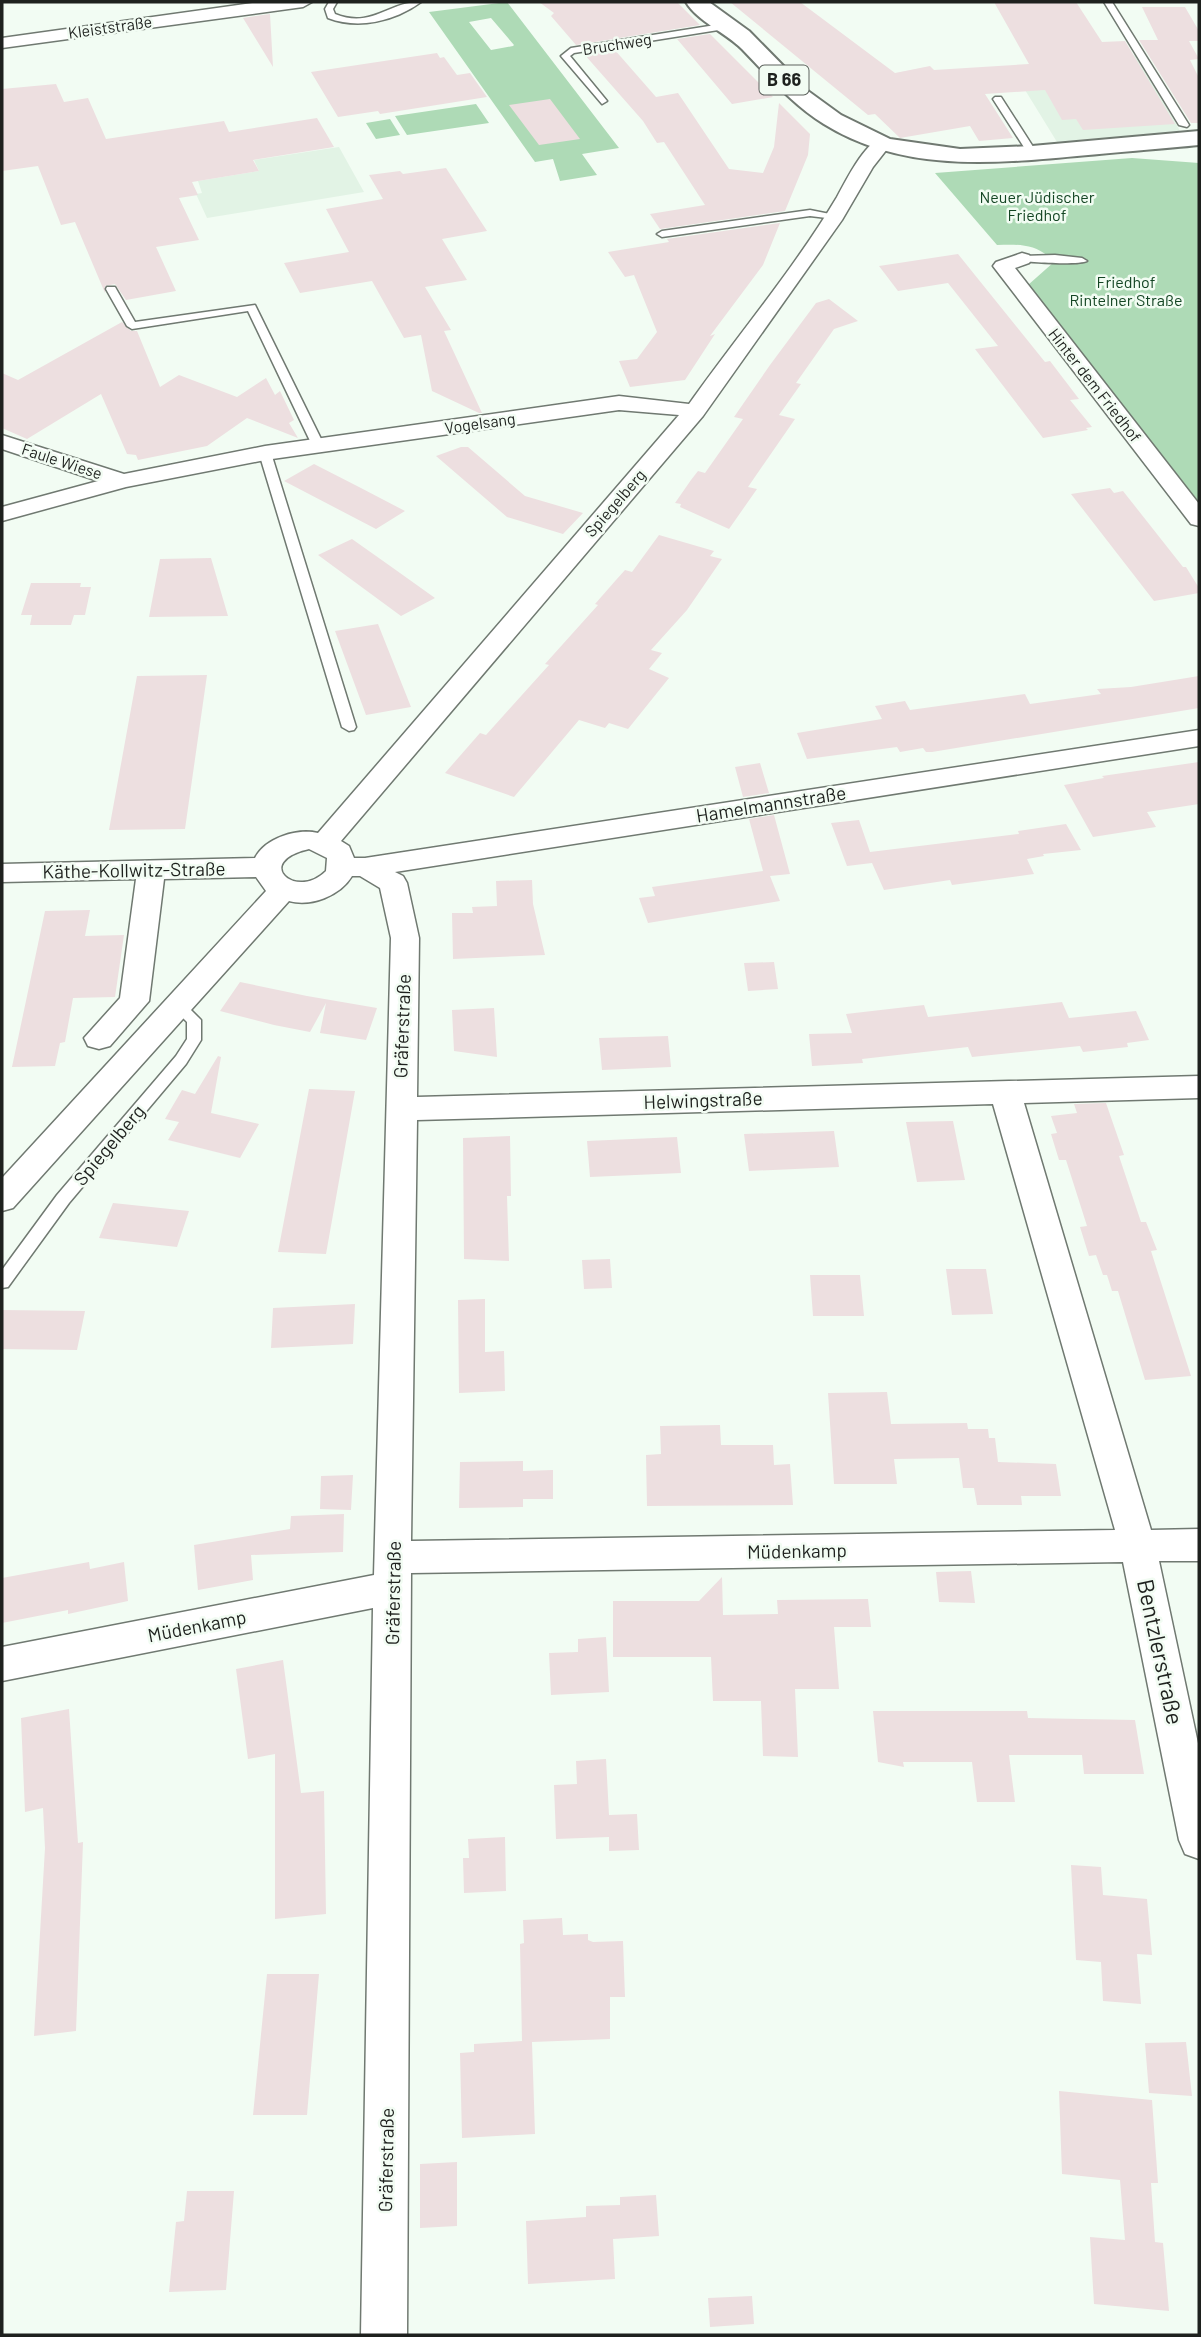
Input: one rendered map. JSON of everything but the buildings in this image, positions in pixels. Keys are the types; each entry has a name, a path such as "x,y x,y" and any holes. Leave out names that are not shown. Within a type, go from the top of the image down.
{"main road":[{"name":"B 66","path":"696,2 728,26 800,96 833,120 882,145 944,156 1032,153 1192,132"}],"street":[{"name":"Kleiststraße","path":"2,43 211,7 303,2"},
{"name":"Spiegelberg","path":"2,1199 15,1172 179,1007 274,878 271,855 281,847 302,841 324,843 695,411 835,216 866,165 882,145"},
{"name":"Hinter dem Friedhof","path":"1022,259 1003,266 1199,519"},
{"name":"Vogelsang","path":"2,514 123,481 318,445 619,403 695,411"},
{"name":"Faule Wiese","path":"2,442 123,481"},
{"name":"Hamelmannstraße","path":"354,867 1199,738"},
{"name":"Gräferstraße","path":"324,843 354,867 393,883 405,938 393,1573 384,2335"},
{"name":"Käthe-Kollwitz-Straße","path":"2,873 151,870 274,878 308,892 321,889 354,867"},
{"path":"99,1038 134,1001 151,870"},
{"name":"Helwingstraße","path":"400,1109 1199,1087"},
{"path":"1005,1091 1138,1546"},
{"name":"Müdenkamp","path":"2,1664 393,1573 1199,1545"},
{"name":"Bentzlerstraße","path":"1138,1546 1199,1840"}],"lane":[{"path":"333,2 329,9 331,16 354,23 379,19 417,2"},
{"path":"1108,2 1192,132"},
{"name":"Bruchweg","path":"601,101 565,56 571,51 728,26"},
{"path":"998,99 1032,153"},
{"path":"662,234 810,213 835,216"},
{"path":"1022,259 1082,261"},
{"path":"111,289 132,326 251,307 318,445"},
{"path":"265,453 349,727"},
{"name":"Spiegelberg","path":"2,1283 63,1199 181,1060 194,1040 194,1020 179,1007"}],"shaded area":[{"path":"1138,55 1180,131 1057,142 1014,72 1102,57"},
{"path":"339,147 364,192 207,218 196,194 202,193 198,181 259,171 254,160"}],"green space":[{"path":"507,2 619,148 582,154 597,175 560,181 553,159 535,162 429,12","holes":["491,18 514,45 491,50 469,22"]},
{"path":"476,104 489,123 407,135 395,116"},
{"path":"390,119 400,135 376,139 366,123"},
{"name":"Friedhof Rintelner Straße","path":"1132,158 1199,163 1199,502 1028,285 1054,262 1035,248 997,245 935,173"}],"park label":[{"name":"Neuer Jüdischer Friedhof","path":"1037,206"}]}
